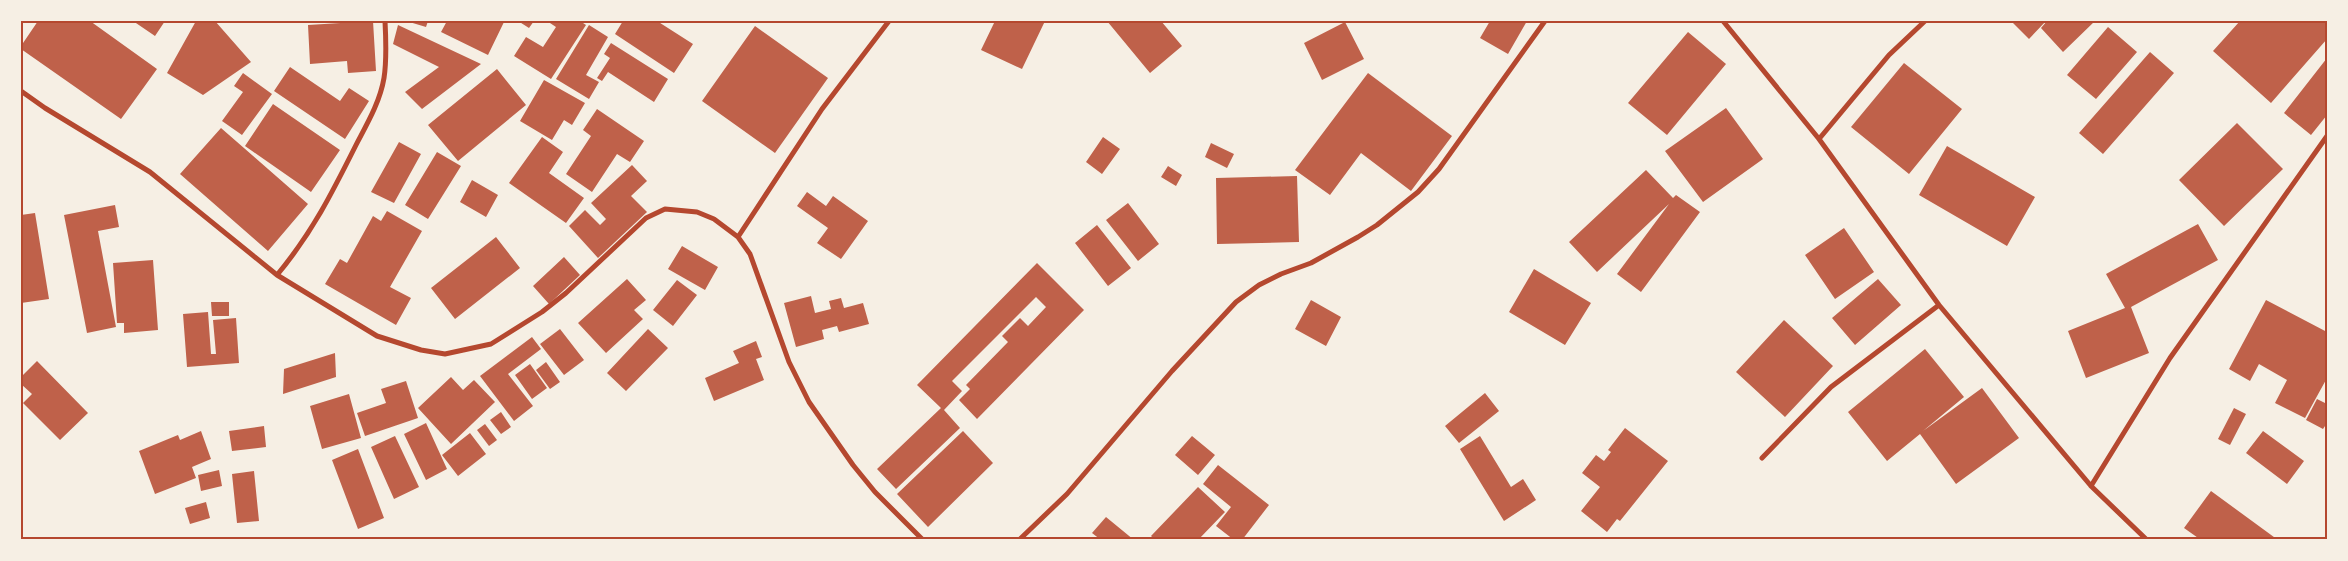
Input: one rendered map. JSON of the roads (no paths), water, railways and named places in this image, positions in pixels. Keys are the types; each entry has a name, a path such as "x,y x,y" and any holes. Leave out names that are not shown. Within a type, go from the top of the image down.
{"street":[{"path":"277,274 303,243 374,110 384,80 387,44 384,21"},
{"path":"738,237 811,125 889,21"},
{"path":"1019,540 1066,494 1161,384 1236,302 1259,285 1281,274 1311,263 1351,241 1377,225 1418,192 1439,169 1545,21"},
{"path":"1723,21 1819,139 1939,304 2091,486 2148,540"},
{"path":"1819,139 1889,55 1925,21"},
{"path":"21,91 45,108 150,172 277,274 377,336 421,350 445,354 492,344 514,331 566,293 646,218 664,209 697,212 714,219 738,237 750,254 789,362 809,402 853,465 875,492 923,540"},
{"path":"2091,486 2170,358 2327,136"},
{"path":"1762,458 1831,387 1939,304"}]}
